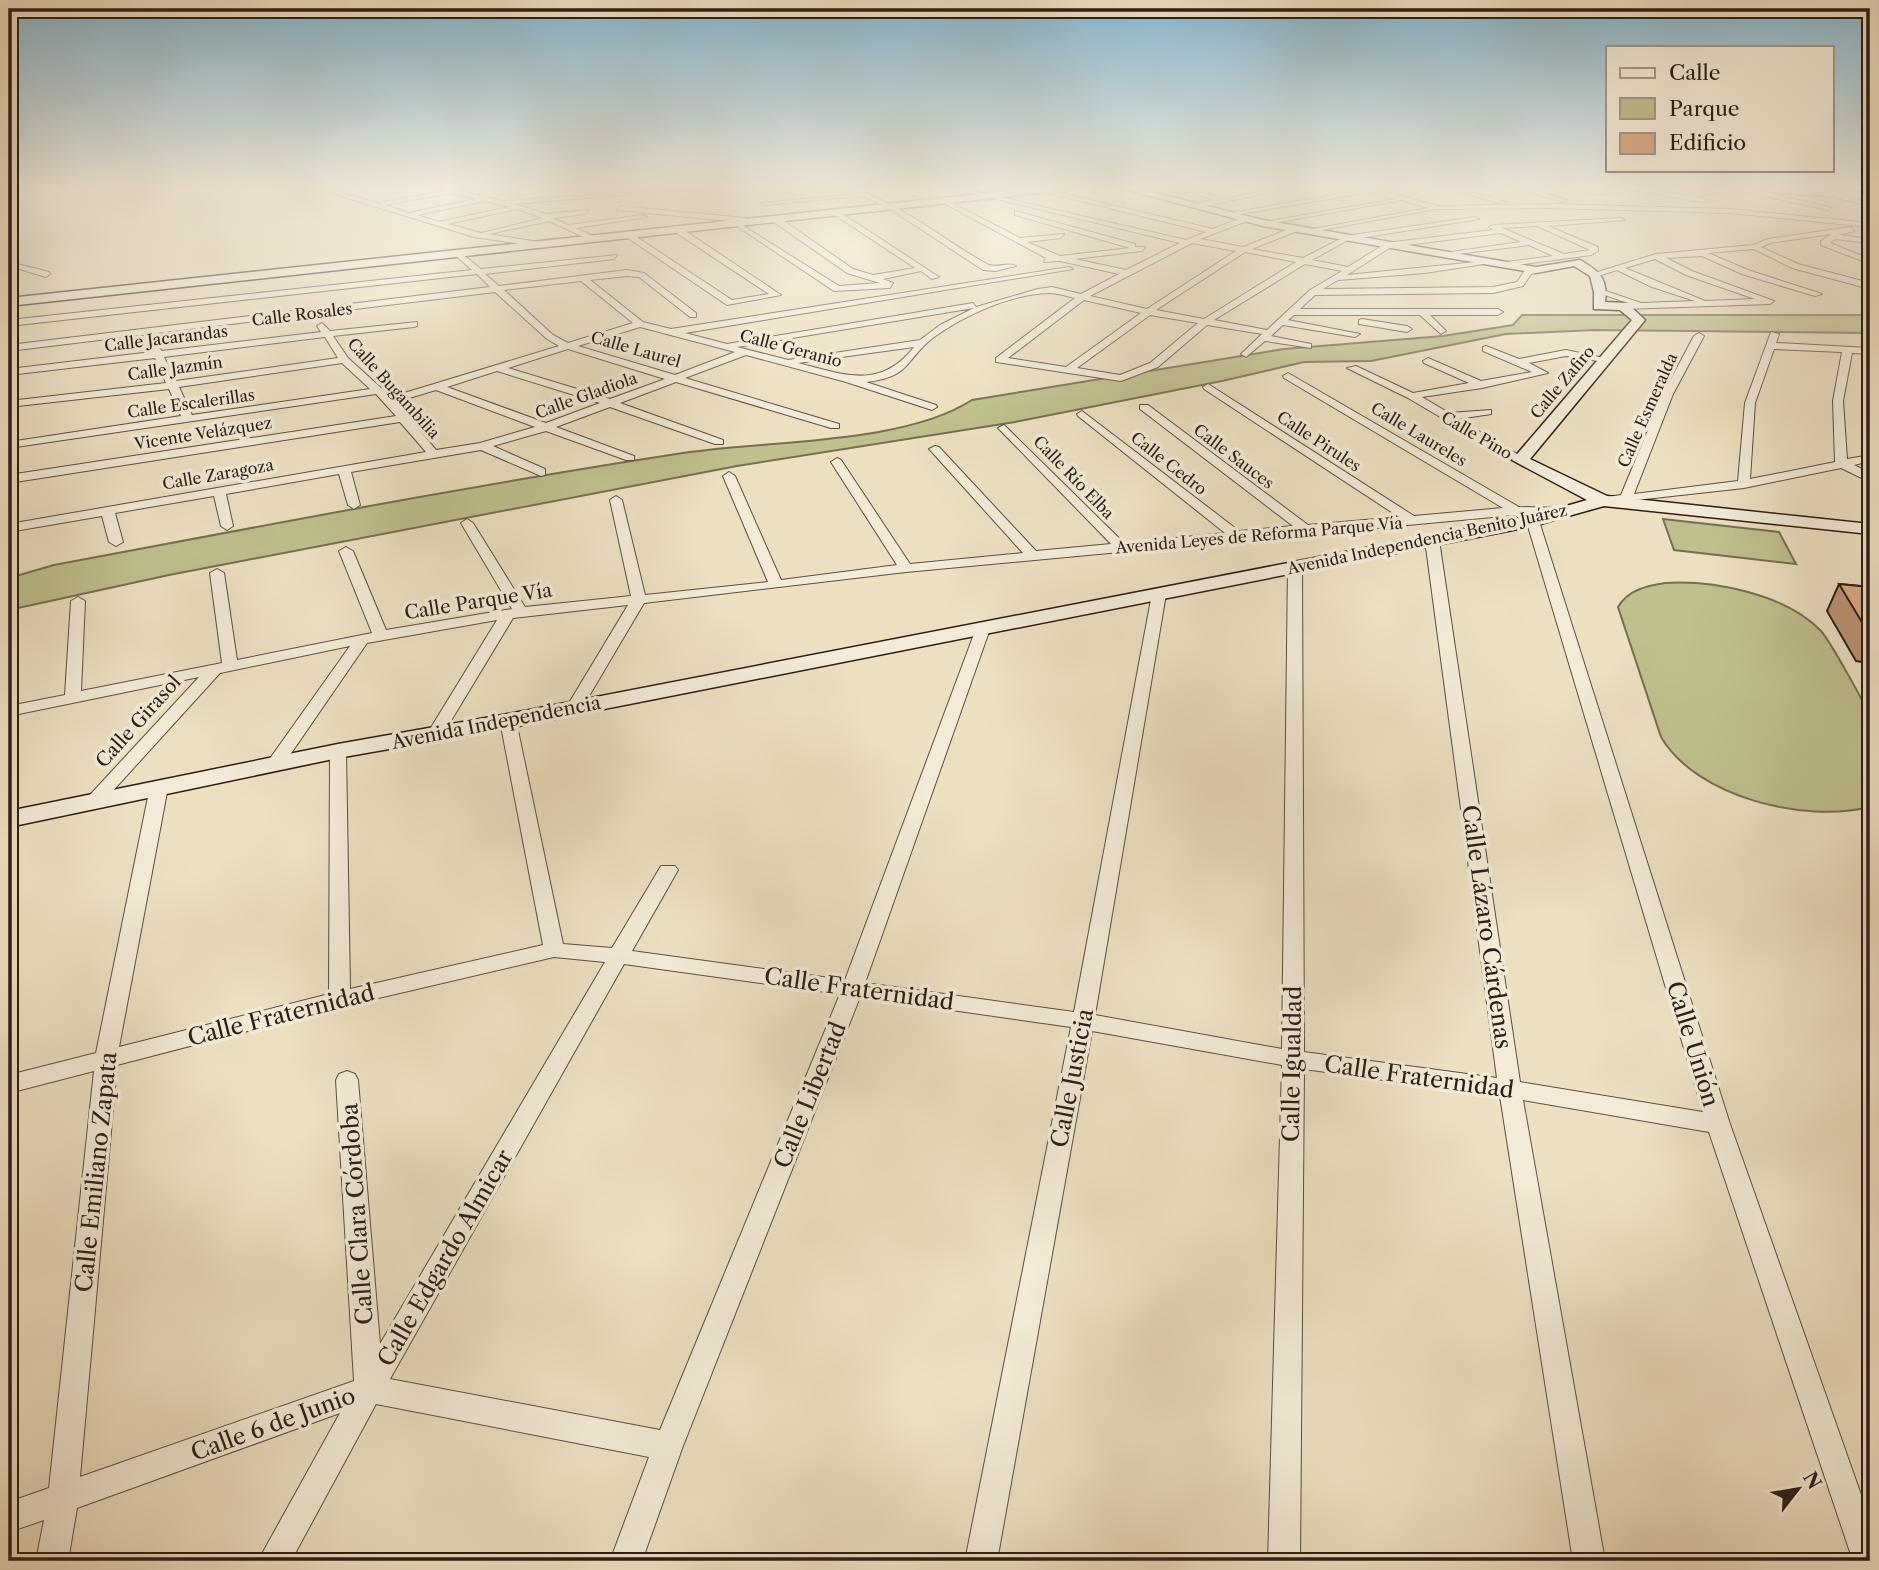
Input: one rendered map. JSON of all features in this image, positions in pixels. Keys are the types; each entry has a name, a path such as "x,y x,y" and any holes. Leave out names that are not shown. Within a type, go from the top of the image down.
{"street":[{"path":"9,302 383,260"},
{"name":"Calle Laurel","path":"465,260 551,337 567,346 835,426"},
{"path":"9,323 582,260"},
{"path":"666,260 730,303 777,295 724,260"},
{"path":"792,260 837,289 890,285"},
{"path":"835,260 850,271 890,285 905,296"},
{"path":"908,260 935,277"},
{"path":"974,260 986,268 995,269 1020,265"},
{"path":"1033,262 1044,260"},
{"path":"1070,260 1127,273"},
{"path":"1068,371 1145,311 1227,260"},
{"path":"1296,260 1346,269"},
{"path":"1246,354 1313,292 1362,260"},
{"path":"1476,260 1536,270"},
{"path":"1502,265 1534,260"},
{"path":"1572,260 1595,274 1600,292 1598,306 1770,301 1701,277 1665,260"},
{"path":"1595,274 1643,260"},
{"path":"1721,260 1745,272 1818,294"},
{"path":"1782,260 1870,288"},
{"path":"1153,261 1083,296 1000,360 1121,379 1154,365 1205,322 1300,261"},
{"path":"1099,266 1153,261"},
{"path":"1334,278 1425,271 1486,262"},
{"path":"1313,292 1506,288 1520,284 1528,272 1576,262"},
{"path":"9,264 46,274"},
{"path":"1745,272 1794,266"},
{"path":"1619,268 1656,285 1715,304"},
{"path":"872,279 921,269"},
{"path":"667,332 1069,269"},
{"name":"Calle Bugambilia","path":"286,271 295,291 344,360 389,401 434,455"},
{"name":"Calle Rosales","path":"9,348 636,273 693,315"},
{"path":"1844,278 1870,276"},
{"path":"584,279 640,324"},
{"path":"1857,292 1870,288"},
{"path":"126,289 188,419"},
{"path":"850,380 895,372 921,343 954,322 1001,302 1041,290 1083,296 1308,346"},
{"path":"1600,292 1645,306"},
{"path":"723,346 1001,302"},
{"name":"Calle Zafiro","path":"1520,460 1639,320 1623,306"},
{"path":"1293,312 1407,329"},
{"path":"1485,312 1503,327"},
{"path":"1314,314 1498,312"},
{"path":"1423,313 1441,331"},
{"path":"1282,322 1355,334"},
{"name":"Calle Jacarandas","path":"9,372 414,324"},
{"path":"389,401 640,324"},
{"name":"Calle Geranio","path":"640,324 850,380 932,407"},
{"name":"Calle Esmeralda","path":"1626,498 1668,394 1699,336"},
{"path":"1744,484 1750,403 1773,340 1847,351 1870,351"},
{"path":"784,363 921,343"},
{"path":"1500,354 1559,343"},
{"path":"1412,396 1482,386 1543,373 1486,349"},
{"path":"1847,351 1838,401 1842,463 1870,478"},
{"name":"Calle Gladiola","path":"434,455 482,446 548,426 745,352"},
{"path":"1520,362 1566,353 1604,359"},
{"name":"Calle Jazmín","path":"9,404 173,385 344,360"},
{"path":"1428,361 1482,386"},
{"path":"498,368 610,403 719,442"},
{"name":"Calle Pino","path":"1352,368 1412,396 1520,460 1603,501"},
{"name":"Calle Laureles","path":"1288,376 1525,516"},
{"path":"438,387 630,458"},
{"name":"Calle Pirules","path":"1208,387 1412,520"},
{"name":"Calle Escalerillas","path":"9,446 377,391"},
{"name":"Calle Sauces","path":"1144,407 1305,529"},
{"path":"1447,417 1487,412"},
{"name":"Calle Cedro","path":"1082,414 1237,536"},
{"name":"Vicente Velázquez","path":"9,479 402,418"},
{"name":"Calle Río Elba","path":"1004,428 1121,547"},
{"path":"482,446 541,472"},
{"path":"935,449 1034,557"},
{"name":"Calle Zaragoza","path":"9,528 107,509 434,455"},
{"name":"Avenida Independencia Benito Juárez","path":"984,626 1432,540 1525,516 1560,512 1603,501 1744,484 1870,458"},
{"path":"837,462 906,568"},
{"path":"344,469 354,505"},
{"path":"729,477 776,585"},
{"path":"219,490 227,526"},
{"path":"574,708 639,599 616,500"},
{"path":"1603,501 1870,529"},
{"path":"107,509 116,542"},
{"name":"Avenida Leyes de Reforma Parque Vía","path":"959,563 1412,520 1525,516"},
{"name":"Calle Unión","path":"1525,516 1718,1124 1869,1561"},
{"path":"435,734 515,613 467,523"},
{"name":"Calle Lázaro Cárdenas","path":"1432,540 1510,1089 1589,1561"},
{"path":"346,551 382,636"},
{"name":"Calle Parque Vía","path":"9,711 362,639 515,613 959,563"},
{"name":"Calle Igualdad","path":"1284,1561 1293,1059 1295,567"},
{"path":"217,573 222,668"},
{"name":"Calle Justicia","path":"981,1561 1083,1021 1159,594"},
{"path":"73,697 78,601"},
{"name":"Avenida Independencia","path":"9,819 159,786 508,721 984,626"},
{"name":"Calle Libertad","path":"626,1561 668,1446 853,988 984,626"},
{"path":"275,764 362,639"},
{"name":"Calle Girasol","path":"94,801 222,668"},
{"path":"508,721 554,950"},
{"path":"338,751 340,999"},
{"name":"Calle Emiliano Zapata","path":"52,1561 63,1500 106,1059 159,786"},
{"name":"Calle Edgardo Almicar","path":"274,1561 369,1390 668,870"},
{"name":"Calle Fraternidad","path":"9,1084 340,999 554,950 619,956 1083,1021 1293,1059 1510,1089 1718,1124"},
{"name":"Calle Clara Córdoba","path":"347,1080 369,1390"},
{"name":"Calle 6 de Junio","path":"9,1517 369,1390 668,1446"}],"green space":[{"path":"1522,315 1870,315 1870,333 1595,330 1506,334 1371,361 1304,362 1015,422 737,466 169,575 9,610 9,578 54,565 604,465 716,449 872,433 943,415 972,400 1284,349 1443,336 1513,325"},
{"path":"1663,519 1779,532 1796,564 1674,550"},
{"path":"1665,583 1705,584 1748,592 1789,607 1821,631 1847,672 1869,715 1872,745 1870,807 1844,811 1815,811 1755,801 1700,776 1678,758 1661,737 1618,607 1632,593 1644,587"}],"building":[{"path":"1839,584 1870,587 1870,634 1869,634"}]}
